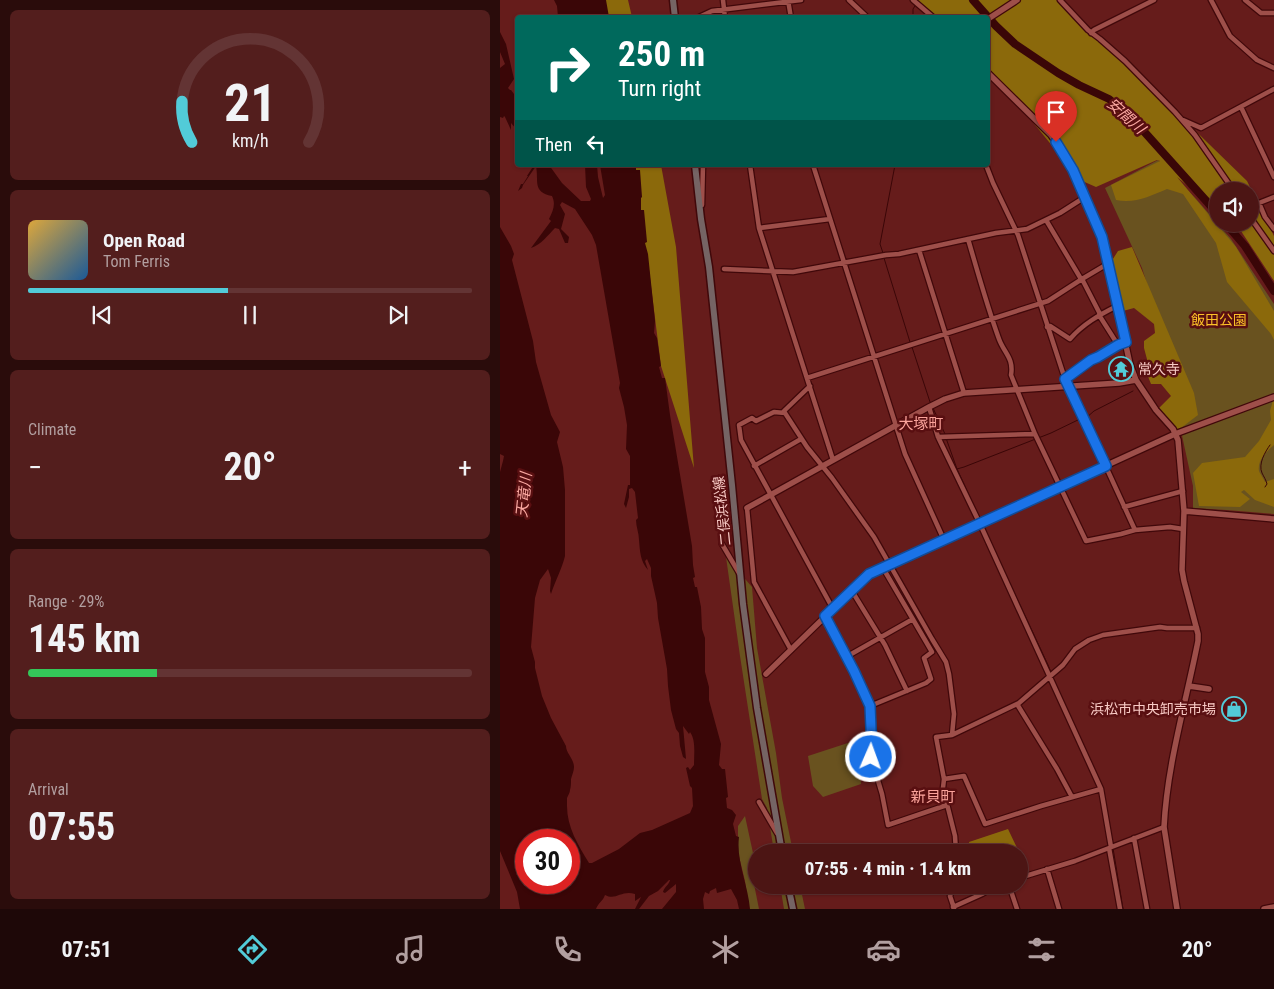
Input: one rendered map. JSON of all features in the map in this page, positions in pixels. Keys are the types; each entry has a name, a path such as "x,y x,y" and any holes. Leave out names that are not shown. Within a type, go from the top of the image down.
{"main road":[{"path":"673,0 675,15"},
{"name":"二俣浜松線","path":"695,167 709,267 744,604 757,708 781,844"},
{"path":"790,894 794,909"}],"street":[{"path":"723,0 725,15"},
{"path":"703,15 712,11 801,0"},
{"path":"849,0 865,15"},
{"path":"913,0 930,15"},
{"path":"990,18 1017,0"},
{"path":"1060,0 1088,30 1126,61 1182,119 1228,182"},
{"path":"1091,32 1154,0"},
{"path":"1211,0 1230,36 1256,60 1274,68"},
{"path":"1245,0 1261,13 1274,13"},
{"path":"788,1 790,15"},
{"path":"990,75 1050,135 1073,170 1102,237 1130,364 1136,380 1156,410 1176,434 1178,440 1184,511 1182,570 1197,628 1198,641 1172,764 1164,827 1177,909"},
{"path":"1182,119 1201,128 1274,88"},
{"path":"1241,107 1274,177"},
{"path":"701,219 703,167"},
{"path":"750,167 759,228 833,460"},
{"path":"814,167 905,454 944,540"},
{"path":"987,167 1016,231 1065,379 1135,530"},
{"path":"1274,196 1259,203 1274,229"},
{"path":"724,269 793,272 1027,229 1085,197"},
{"path":"759,228 830,219"},
{"path":"1046,220 1082,279 1118,345"},
{"path":"1259,229 1274,250"},
{"path":"968,239 992,319 1000,342 1010,360 1011,375 1037,437 1086,541 1135,530 1170,527 1183,528"},
{"path":"918,250 964,393"},
{"path":"807,378 1048,302 1109,263"},
{"path":"1047,327 1050,326 1070,339 1085,324 1117,306"},
{"path":"1065,379 1091,360 1126,342"},
{"path":"791,650 754,582 747,508 945,399 964,393 1119,383 1136,380"},
{"path":"810,386 784,411 785,414 801,439 874,536 946,662 954,714 952,734"},
{"path":"766,674 869,574 1176,434 1274,398"},
{"path":"929,407 938,437 980,524 1101,789 1120,909"},
{"path":"785,414 774,412 756,421 752,418 739,426 741,440 833,609"},
{"path":"938,437 1037,437"},
{"path":"754,466 801,439"},
{"path":"1124,507 1183,491"},
{"path":"1184,511 1274,519"},
{"path":"722,544 742,578"},
{"path":"870,706 931,679 924,658 932,652 902,597 883,568"},
{"path":"852,591 880,637 907,691"},
{"path":"825,616 870,706 871,757 882,794 888,825 947,805"},
{"path":"846,657 913,619"},
{"path":"956,844 943,788 944,779 936,737 952,734 1017,704 1063,665 1075,649 1089,640 1103,635 1160,627 1197,628"},
{"path":"1189,686 1209,689"},
{"path":"1017,704 1072,797"},
{"path":"944,779 964,776 985,824 1101,789"},
{"path":"759,802 779,835"},
{"path":"1028,875 1075,861 1164,827"},
{"path":"1134,838 1147,909"},
{"path":"1047,869 1059,909"},
{"path":"951,894 954,908 982,894"},
{"path":"1012,894 1017,909"},
{"path":"1264,909 1274,907"}],"green space":[{"name":"飯田公園","path":"1158,160 1209,214 1209,232 1225,232 1231,239 1274,304 1274,514 1193,508 1193,486 1153,303 1142,268 1105,188"},
{"path":"726,557 752,587 757,648 791,844 773,844 767,808 762,799"},
{"path":"857,740 861,784 823,797 813,786 808,756"},
{"path":"745,816 751,844 748,844 748,894 756,894 759,909 749,909 738,852 738,826"},
{"path":"782,894 802,894 805,909 784,909"}],"shaded area":[{"path":"601,0 628,0 632,15 604,15"},
{"path":"917,0 1061,0 1247,181 1209,182 1209,203 1177,177 1209,215 1209,232 1223,232 1236,247 1274,311 1274,340 1227,282 1216,243 1183,194 1167,189 1136,200 1116,200 1111,185 1160,161 1157,160 1096,187 1080,180 990,69 990,15 936,15"},
{"path":"631,167 661,167 676,247 694,468 661,366 649,270"},
{"path":"1259,205 1274,236 1274,281 1242,232 1259,232"},
{"path":"1132,247 1194,393 1198,415 1177,431 1159,408 1171,396 1161,384 1151,384 1147,374 1139,374 1139,371 1148,365 1144,341 1155,333 1154,324 1134,308 1123,311 1111,262 1118,251"},
{"path":"1274,397 1274,445 1263,456 1259,471 1265,482 1274,479 1274,507 1255,500 1244,490 1241,492 1250,499 1240,507 1199,506 1193,473 1202,463 1245,457 1259,441 1271,420 1270,411"},
{"path":"1008,829 1015,844 969,844 969,842"}],"water":[{"path":"554,0 606,0 609,15 558,15"},
{"path":"500,32 506,44 514,79 508,88 515,95 515,128 511,123 511,130 505,117 500,117 500,68 505,64 500,52"},
{"path":"533,167 535,167 518,191 521,184 523,184"},
{"path":"536,167 550,167 562,183 581,201 590,201 591,199 586,187 585,167 597,167 603,198 605,195 600,167 636,167 636,170 640,170 641,210 644,210 647,242 645,243 648,254 655,321 654,333 657,338 661,366 659,367 662,378 665,378 692,546 695,577 693,578 701,607 702,629 705,638 705,672 709,687 709,700 721,744 719,765 722,769 725,769 728,797 726,798 727,808 736,815 733,824 736,836 739,837 739,855 750,909 739,909 731,889 717,893 716,888 710,891 709,894 705,892 703,899 704,909 662,909 676,892 676,884 665,893 663,892 669,880 658,891 649,896 639,909 635,909 641,897 635,901 635,894 626,893 612,897 605,895 596,909 520,909 517,894 580,894 580,848 589,863 592,863 619,849 640,833 652,830 690,813 693,806 692,788 686,768 688,767 690,770 694,765 693,739 690,732 689,734 683,726 686,759 683,757 679,733 676,729 671,710 667,669 651,568 647,559 645,561 648,570 641,556 636,523 638,518 635,492 632,488 629,489 626,508 624,504 628,485 630,485 630,456 626,449 627,425 619,388 620,383 596,245 592,235 575,209 562,202 560,205 565,214 561,229 569,237 568,243 565,243 559,229 555,228 535,247 531,248 551,221 549,219 554,205 552,196 541,192"},
{"name":"天竜川","path":"500,227 514,254 512,260 533,341 536,362 551,415 560,432 557,442 563,467 565,490 565,556 551,594 551,578 548,569 540,580 535,598 531,647 542,696 574,764 570,791 567,798 571,829 515,829 515,887 500,851 500,472 504,456 500,454"}],"waterway":[{"name":"安間川","path":"973,0 986,15"},
{"path":"1208,0 1219,19"},
{"path":"913,15 915,6"},
{"name":"安間川","path":"990,19 1015,44 1058,73 1109,99 1131,117 1209,204"},
{"path":"1242,50 1255,62 1270,68"},
{"path":"883,253 880,244 895,167"},
{"name":"安間川","path":"1233,232 1245,246 1274,291"},
{"path":"884,258 910,342"},
{"path":"912,347 931,405"},
{"path":"1086,418 1094,411 1133,391"},
{"path":"933,408 945,434"},
{"path":"957,469 1051,433 1082,418"},
{"path":"946,438 957,469 974,506"},
{"path":"1265,487 1267,484 1261,470 1261,462 1270,445"},
{"path":"984,528 1061,697"},
{"path":"1113,848 1123,909"}],"place":[{"name":"常久寺","path":"1121,369"},
{"name":"浜松市中央卸売市場","path":"1234,709"}],"district":[{"name":"大塚町","path":"921,424"},
{"name":"新貝町","path":"933,797"}],"route":[{"path":"871,757 870,706 825,616 869,574 1106,466 1065,379 1091,360 1126,342 1102,237 1073,170 1056,142"}]}
